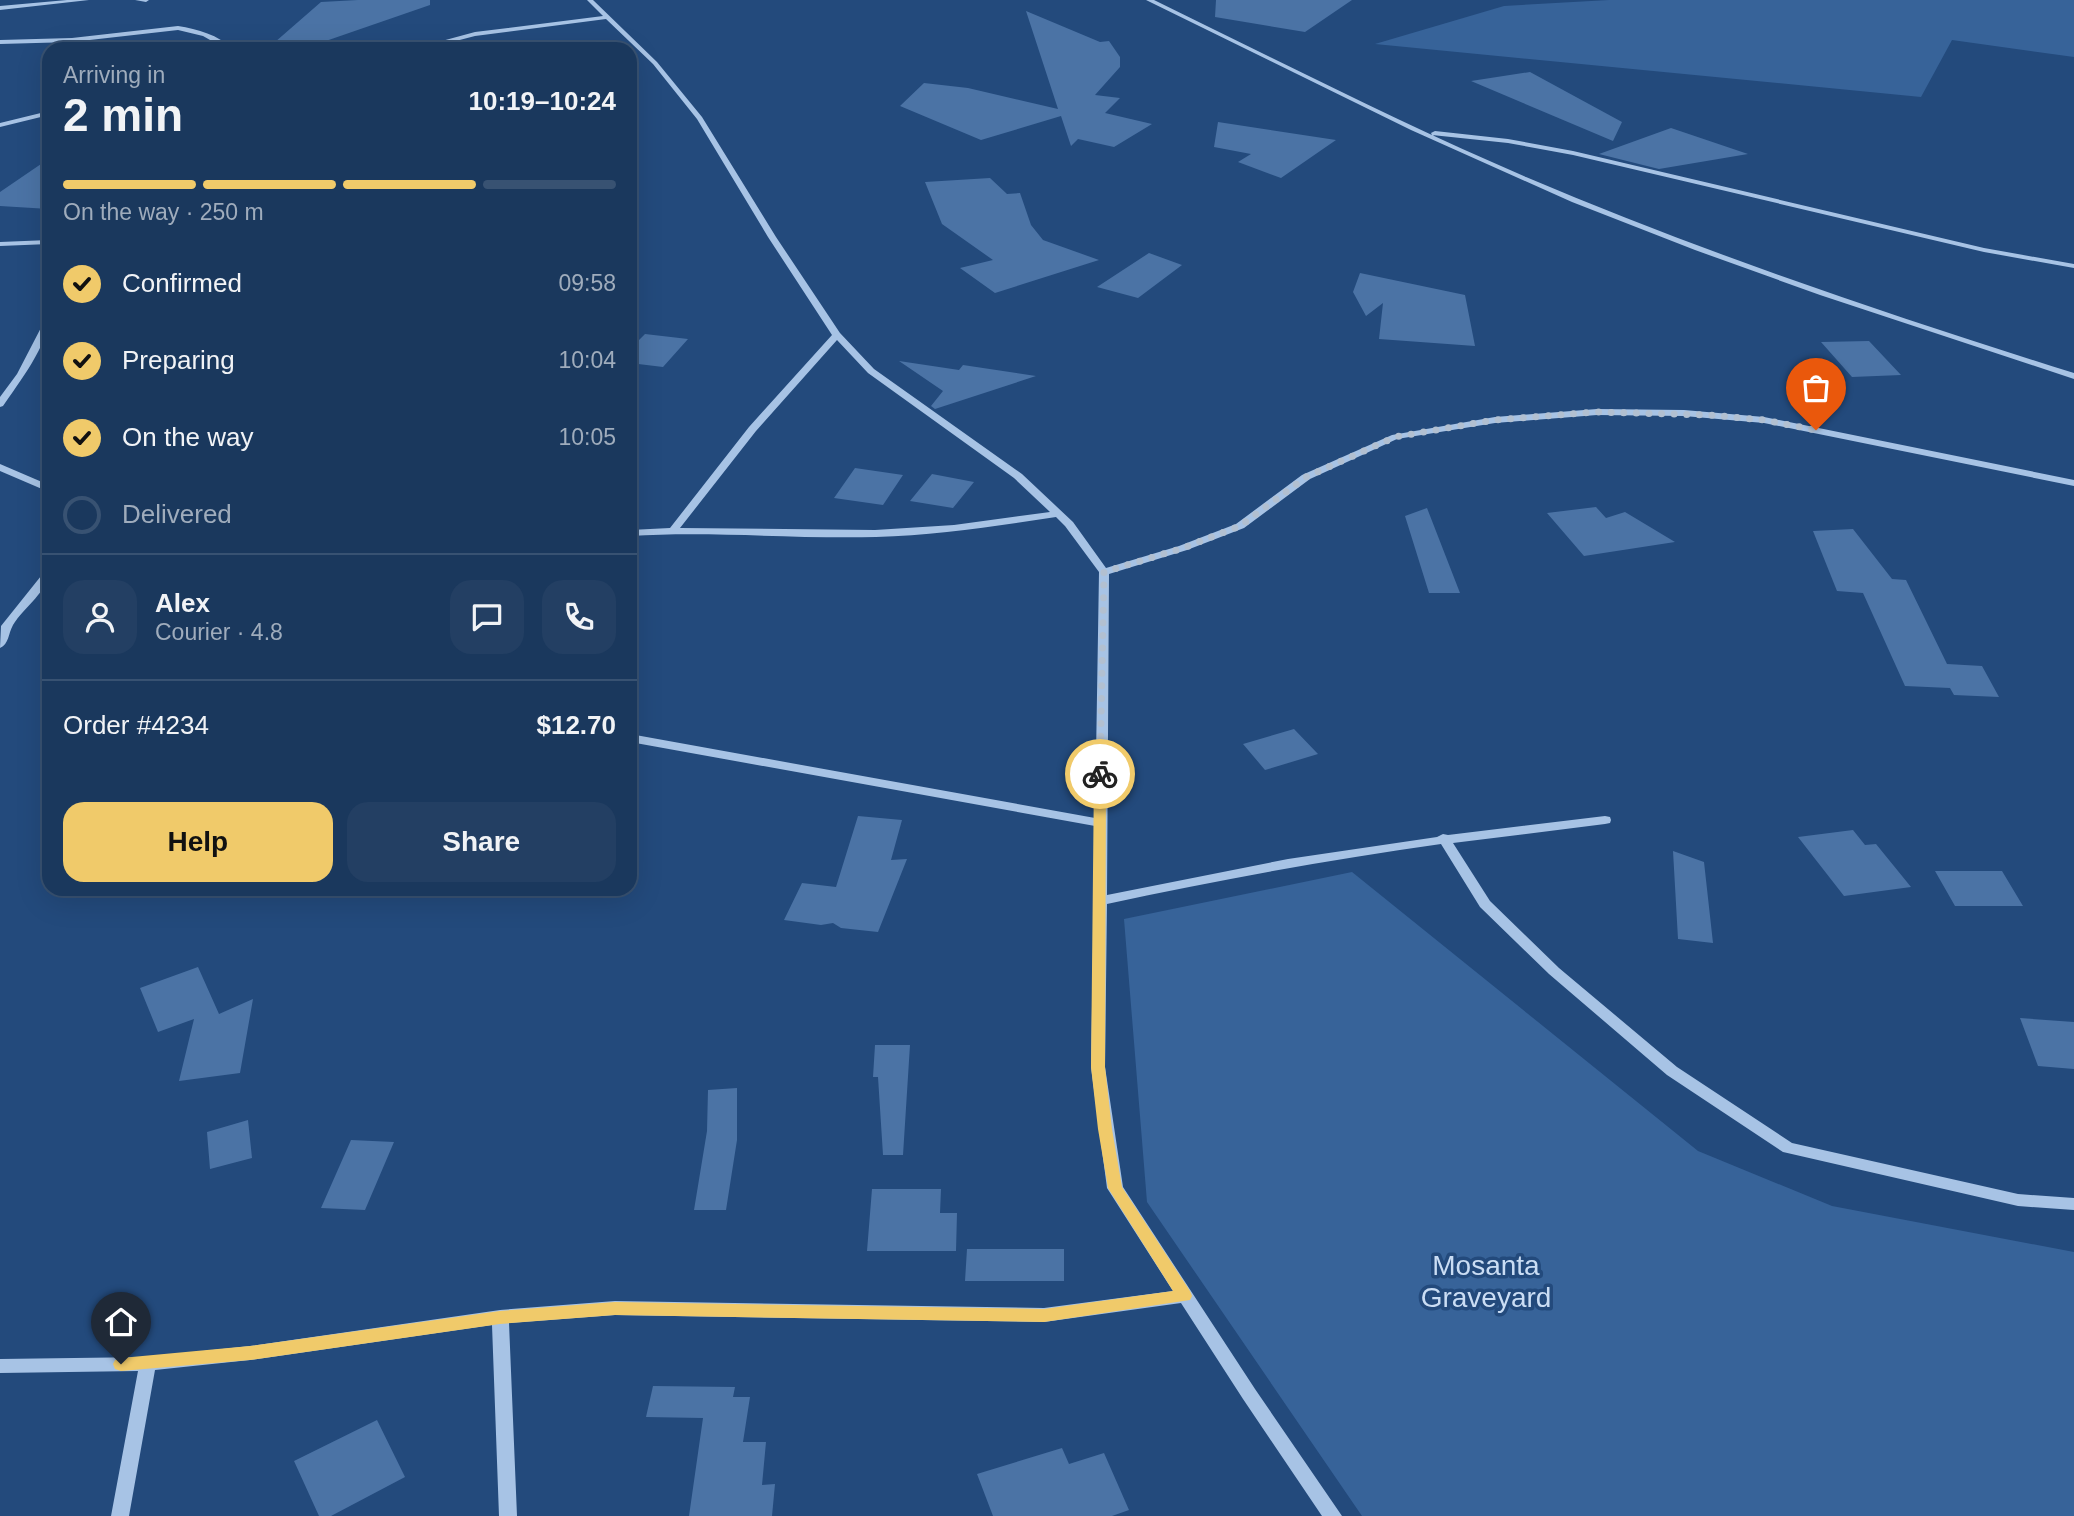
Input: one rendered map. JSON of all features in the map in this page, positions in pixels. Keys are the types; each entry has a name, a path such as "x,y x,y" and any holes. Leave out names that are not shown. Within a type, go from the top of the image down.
{"street":[{"path":"0,8 86,0"},
{"path":"138,0 146,0"},
{"path":"590,0 633,42"},
{"path":"1149,0 1424,132 1574,200 1854,305 2074,376"},
{"path":"443,42 488,32 607,17"},
{"path":"0,42 72,40 178,28 192,30 217,42"},
{"path":"637,46 655,63 700,118 772,237 837,335 871,371 1018,476 1059,514 1104,572 1098,1067 1115,1188 1184,1296 1333,1516"},
{"path":"0,125 42,115"},
{"path":"1424,132 1508,141 1573,153 1983,250 2074,266"},
{"path":"0,244 42,242"},
{"path":"0,404 21,374 42,334"},
{"path":"674,529 768,407 837,335"},
{"path":"1104,572 1183,548 1240,526 1306,477 1395,437 1494,420 1597,412 1684,413 1764,420 2074,483"},
{"path":"0,467 42,486"},
{"path":"637,532 674,529 848,534 932,532 1059,514"},
{"path":"0,645 7,626 42,582"},
{"path":"637,739 1099,823"},
{"path":"1099,901 1207,876 1443,838 1605,820"},
{"path":"1443,838 1485,904 1554,971 1672,1071 1788,1148 2018,1200 2074,1204"},
{"path":"0,1366 148,1364 250,1353 500,1317 615,1308 1044,1315 1184,1296"},
{"path":"500,1317 508,1516"},
{"path":"120,1516 148,1364"}],"green space":[{"path":"1609,0 2074,0 2074,57 1952,40 1921,97 1375,44 1504,6"},
{"name":"Mosanta Graveyard","path":"1352,872 1698,1151 1832,1206 2074,1252 2074,1516 1362,1516 1147,1202 1124,919"}],"building":[{"path":"430,0 430,5 323,42 275,42 321,2"},
{"path":"1216,0 1352,0 1305,32 1215,17"},
{"path":"1026,11 1100,42 1109,41 1120,57 1120,67 1095,95 1120,98 1105,113 1152,124 1114,147 1078,139 1071,146 1061,116 981,140 900,106 924,83 968,88 1058,109"},
{"path":"1530,72 1622,122 1613,141 1471,81"},
{"path":"1218,122 1336,140 1281,178 1238,162 1251,154 1214,147"},
{"path":"1671,128 1748,154 1659,169 1599,154"},
{"path":"41,164 42,209 0,206 0,192"},
{"path":"990,178 1007,194 1020,193 1031,225 1043,240 1099,260 995,293 960,268 993,260 942,224 925,182"},
{"path":"1149,253 1182,265 1138,298 1097,287"},
{"path":"1360,273 1465,295 1475,346 1379,339 1383,303 1366,316 1353,292"},
{"path":"645,334 688,339 663,367 637,364 637,342"},
{"path":"1869,341 1901,375 1852,377 1821,342"},
{"path":"899,361 959,370 963,365 1036,376 935,409 931,406 943,391"},
{"path":"855,468 903,475 883,505 834,498"},
{"path":"932,474 974,482 953,508 910,501"},
{"path":"1596,507 1606,518 1625,512 1675,542 1584,556 1547,513"},
{"path":"1427,508 1460,593 1429,593 1405,516"},
{"path":"1853,529 1892,579 1906,580 1947,664 1982,666 1999,697 1954,695 1950,688 1905,686 1863,593 1837,591 1813,531"},
{"path":"1294,729 1318,754 1265,770 1243,744"},
{"path":"858,816 902,820 891,860 907,859 878,932 841,928 833,923 821,925 784,920 802,883 836,887"},
{"path":"1853,830 1865,845 1876,844 1911,887 1844,896 1798,837"},
{"path":"1673,851 1704,862 1713,943 1678,939"},
{"path":"1935,871 2002,871 2023,906 1955,906"},
{"path":"198,967 219,1014 253,999 240,1073 179,1081 194,1019 158,1032 140,988"},
{"path":"2020,1018 2074,1022 2074,1069 2038,1066"},
{"path":"875,1045 910,1045 903,1155 883,1155 878,1077 873,1077"},
{"path":"737,1088 737,1140 726,1210 694,1210 707,1131 708,1090"},
{"path":"248,1120 252,1158 210,1169 207,1132"},
{"path":"351,1140 394,1142 365,1210 321,1208"},
{"path":"872,1189 941,1189 940,1213 957,1213 956,1251 867,1251"},
{"path":"967,1249 1064,1249 1064,1281 965,1281"},
{"path":"653,1386 735,1387 733,1397 750,1397 743,1442 766,1442 762,1485 775,1484 772,1516 689,1516 703,1418 646,1417"},
{"path":"377,1420 405,1477 331,1516 319,1516 294,1461"},
{"path":"1062,1448 1069,1464 1104,1453 1129,1510 1112,1516 993,1516 977,1474"}],"way so far":[{"path":"1100,774 1104,572 1183,548 1240,526 1306,477 1395,437 1494,420 1597,412 1710,415 1764,420 1816,430"}],"route":[{"path":"121,1364 148,1364 250,1353 500,1317 615,1308 1044,1315 1184,1296 1115,1188 1105,1129 1098,1067 1100,774"}]}
